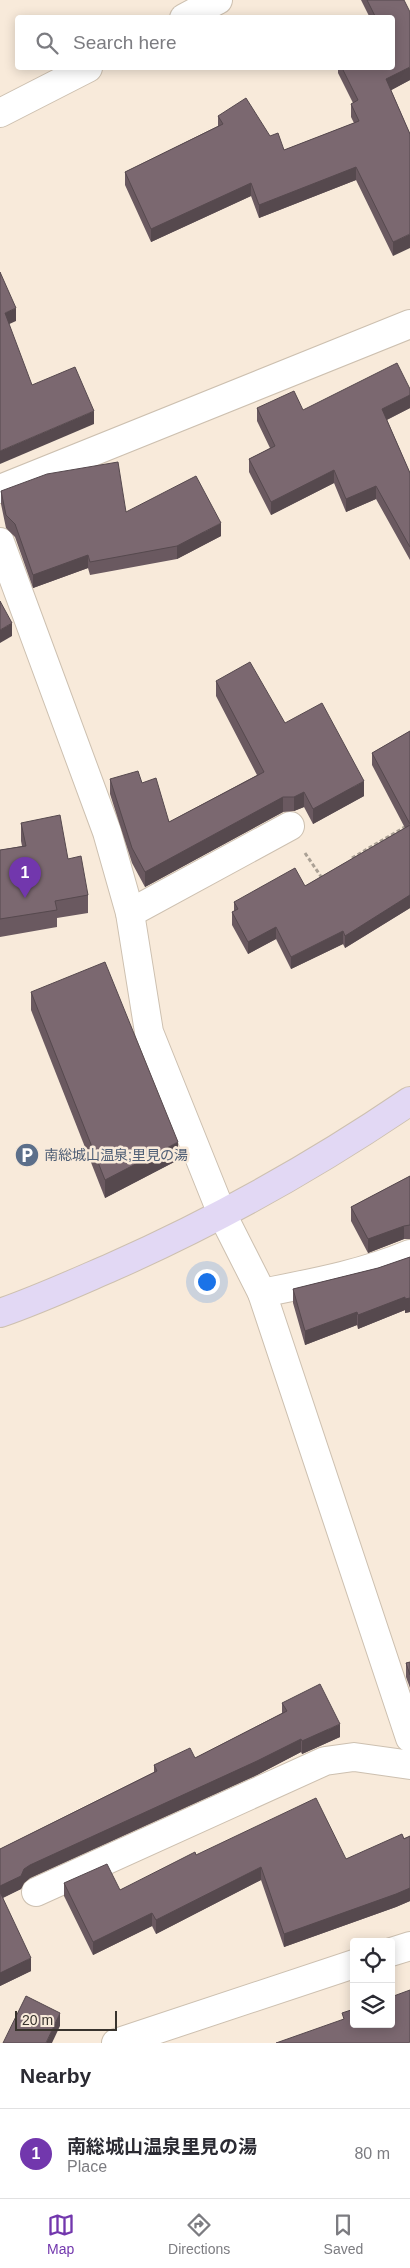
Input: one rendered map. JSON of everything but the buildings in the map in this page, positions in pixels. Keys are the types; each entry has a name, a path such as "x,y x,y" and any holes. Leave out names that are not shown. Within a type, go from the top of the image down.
{"street":[{"path":"190,15 218,0"},
{"path":"0,114 84,70"},
{"path":"0,490 410,324"},
{"path":"0,542 107,832 130,913 149,1032 222,1214 262,1293 410,1738"},
{"path":"130,913 290,826"},
{"path":"0,1313 74,1284 149,1251 222,1214 349,1143 410,1101"},
{"path":"262,1293 333,1279 385,1264 410,1254"},
{"path":"36,1892 326,1761 354,1757 410,1765"},
{"path":"395,1951 410,1946"},
{"path":"116,2043 350,1965"}],"path":[{"path":"345,863 410,824"},
{"path":"290,826 320,878 329,873"}],"place":[{"name":"南総城山温泉里見の湯","path":"25,898"},
{"name":"南総城山温泉;里見の湯","path":"27,1155"}]}
